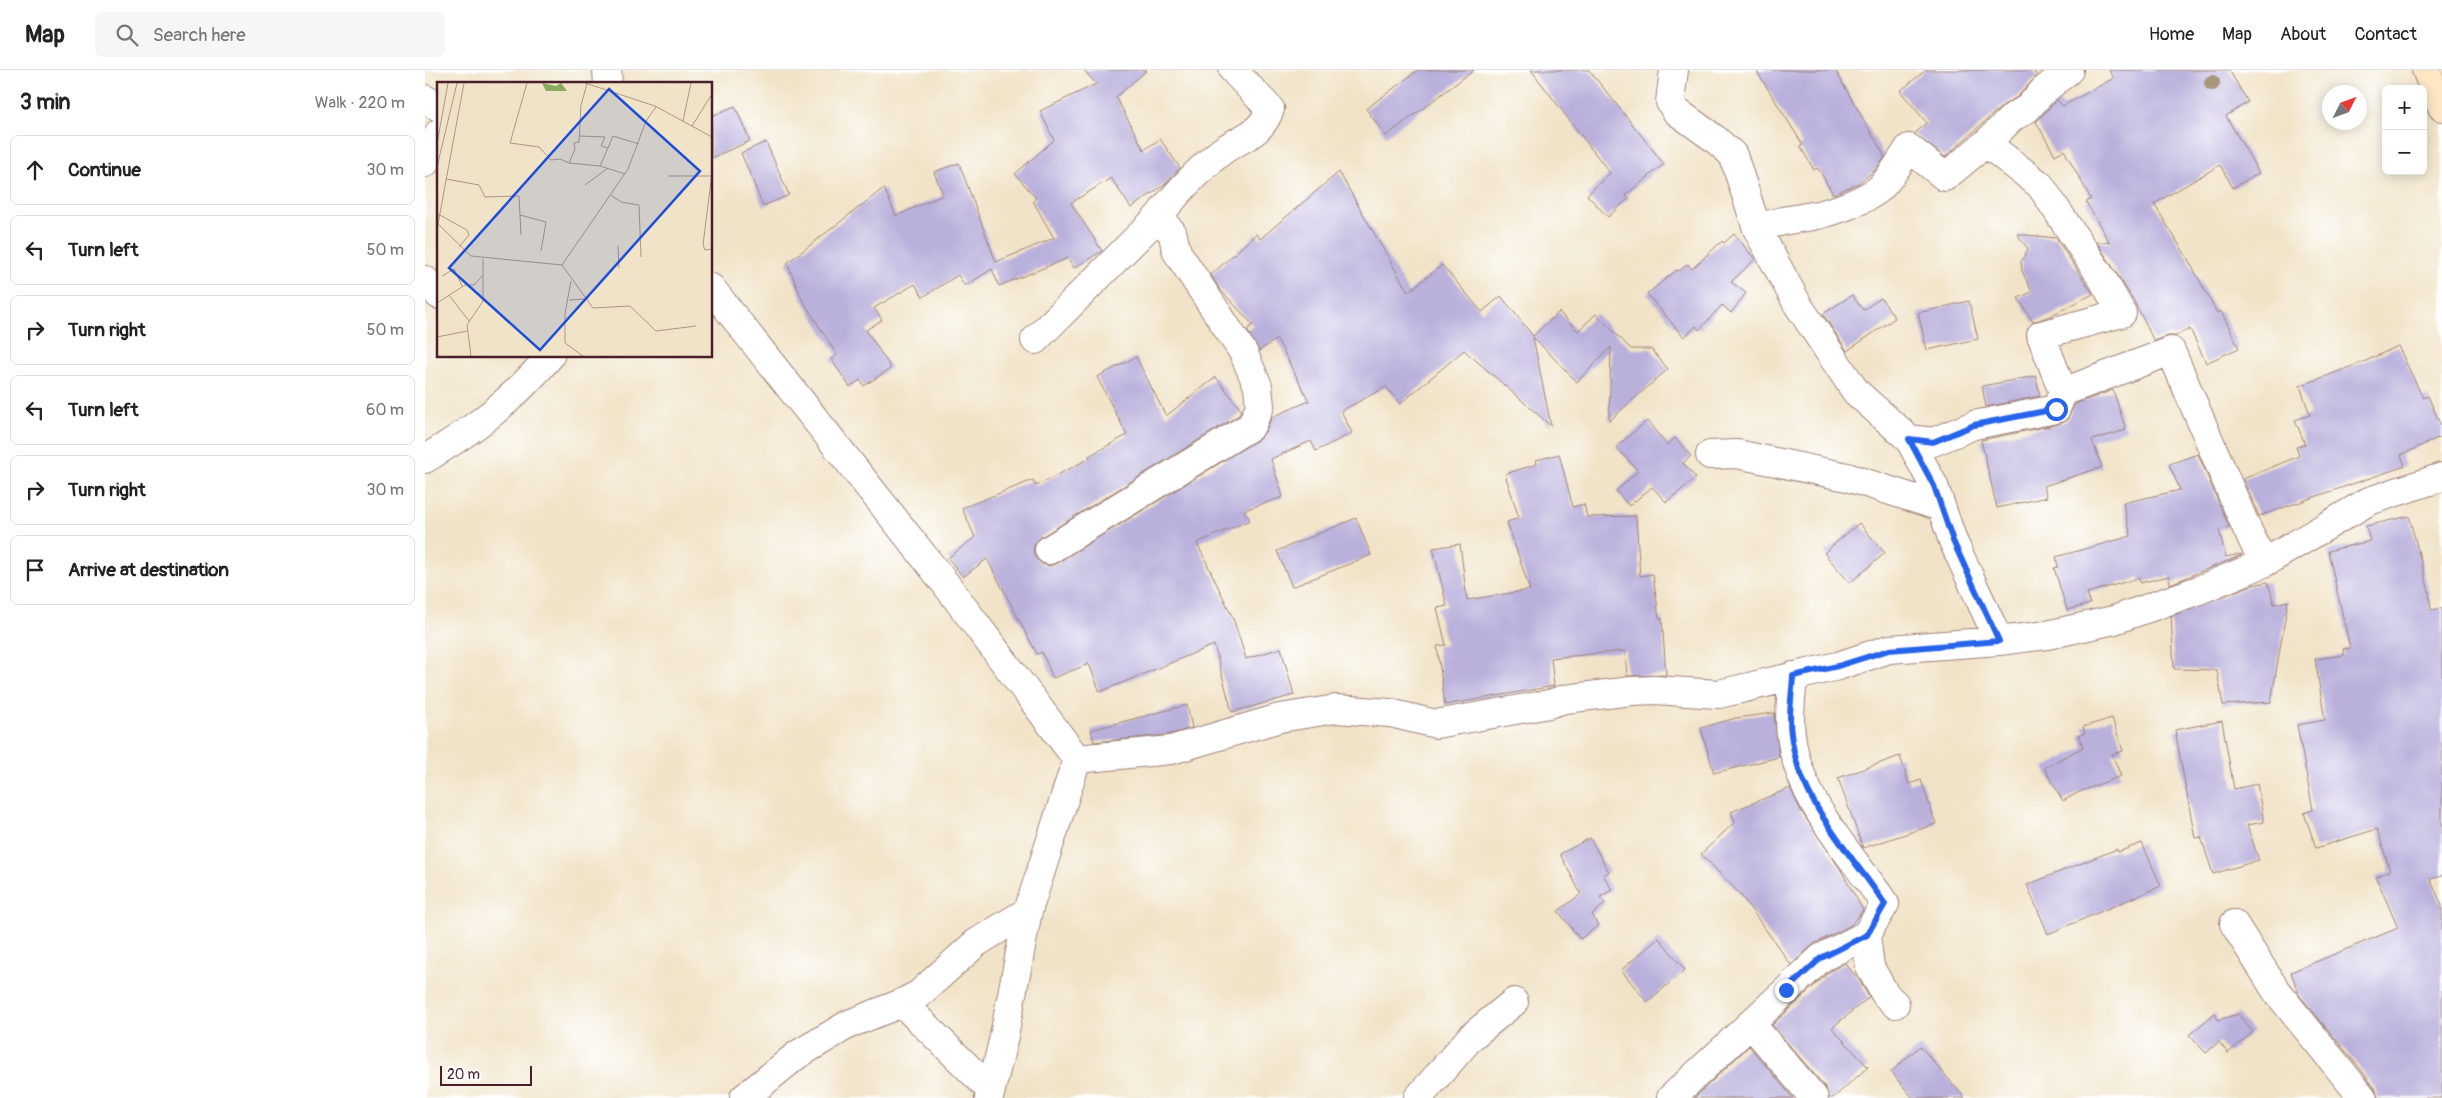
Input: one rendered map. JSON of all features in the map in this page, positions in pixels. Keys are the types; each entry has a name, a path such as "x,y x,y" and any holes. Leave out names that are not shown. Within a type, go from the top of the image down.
{"street":[{"path":"1035,340 1157,218 1174,196 1223,151 1254,133 1265,121 1270,109 1233,70"},
{"path":"1674,70 1670,102 1676,111 1715,139 1733,155 1757,229 1797,305 1856,392 1909,439 1934,486 1953,541 1999,641"},
{"path":"1757,229 1774,221 1819,215 1845,206 1878,189 1893,172 1909,148 1945,177 1986,143 2013,117 2027,109 2043,91 2069,70"},
{"path":"2426,70 2442,107"},
{"path":"425,99 437,106"},
{"path":"425,163 437,137"},
{"path":"1909,439 1933,442 1974,425 2056,409 2063,392 2041,334 2122,312 2102,278 2040,185 1986,143"},
{"path":"1049,550 1251,426 1258,416 1260,406 1258,386 1243,352 1177,252 1172,232 1157,218"},
{"path":"425,280 437,293"},
{"path":"713,291 945,583 1077,759"},
{"path":"2063,392 2171,351 2247,529 2264,563"},
{"path":"425,459 470,432 523,388 548,358"},
{"path":"1710,456 1737,454 1847,476 1941,507"},
{"path":"1077,759 1171,750 1281,718 1336,709 1390,713 1436,724 1549,704 1565,699 1654,690 1719,694 1838,666 1889,650 2047,635 2114,620 2264,563 2369,501 2442,477"},
{"path":"1671,1098 1821,958 1867,935 1885,904 1826,822 1800,778 1790,733 1793,676"},
{"path":"990,1094 1003,1041 1028,911 1077,759"},
{"path":"744,1098 797,1055 849,1024 902,1003 919,994 976,943 1028,911"},
{"path":"2234,924 2277,992 2363,1098"},
{"path":"1867,935 1870,967 1885,994 1895,1004"},
{"path":"1418,1098 1471,1037 1514,1002"},
{"path":"902,1003 990,1094"},
{"path":"1751,1024 1814,1098"}],"building":[{"path":"1084,70 1147,70 1116,97 1144,150 1160,139 1180,168 1164,185 1131,208 1111,178 1071,203 1102,251 1074,268 1068,258 999,286 992,269 965,286 958,275 923,297 915,284 874,308 882,320 866,330 891,368 864,386 860,380 850,387 831,359 837,355 802,299 787,263 884,188 896,216 943,195 934,172 959,163 996,262 1054,238 1033,201 1036,198 1015,174 1054,140 1040,111 1096,84"},
{"path":"1418,70 1474,70 1386,136 1366,109"},
{"path":"1531,70 1589,70 1664,164 1626,195 1629,198 1608,217 1587,195 1610,173"},
{"path":"1756,70 1835,70 1885,157 1875,170 1859,183 1833,194 1818,168 1814,170 1800,146 1803,145"},
{"path":"1926,70 2033,70 2037,76 2017,97 2002,106 1945,157 1914,134 1927,123 1900,91"},
{"path":"2109,70 2229,70 2248,102 2226,116 2259,173 2233,188 2220,165 2154,204 2188,259 2217,313 2221,311 2239,348 2206,363 2190,329 2175,336 2166,336 2154,341 2133,299 2096,241 2110,243 2086,202 2091,199 2064,150 2055,155 2036,122 2057,100 2063,106 2114,78"},
{"path":"735,106 750,141 713,157 713,115"},
{"path":"766,142 789,195 763,206 741,153"},
{"path":"1339,172 1408,292 1442,265 1482,312 1501,296 1533,336 1559,312 1578,331 1596,314 1631,349 1651,349 1668,369 1609,421 1611,347 1577,382 1533,337 1551,426 1464,350 1400,404 1386,387 1341,411 1352,433 1316,451 1311,441 1271,459 1283,497 1244,510 1250,520 1197,543 1233,618 1246,659 1281,648 1294,695 1232,712 1214,645 1100,692 1089,664 1053,678 1042,652 1037,654 987,559 963,577 948,558 975,537 962,508 1033,480 1036,486 1090,458 1089,456 1127,435 1097,377 1136,357 1166,416 1216,377 1241,410 1239,415 1041,537 1035,543 1033,551 1036,559 1042,564 1050,566 1057,563 1259,439 1265,432 1272,417 1309,401 1277,339 1259,351 1247,330 1253,325 1219,288 1211,275 1256,234 1260,239"},
{"path":"1734,234 1755,259 1731,282 1746,293 1731,313 1722,305 1699,330 1696,326 1684,337 1647,294 1677,270 1679,271 1688,264 1692,269 1722,241 1724,243"},
{"path":"2017,234 2056,238 2093,294 2050,316 2033,322 2018,298 2032,292 2022,271 2021,262 2028,249"},
{"path":"1852,295 1863,310 1881,298 1895,318 1847,351 1823,314"},
{"path":"1969,301 1978,339 1927,350 1918,313"},
{"path":"2398,346 2423,398 2428,396 2442,428 2442,436 2401,455 2405,466 2259,516 2243,479 2299,456 2296,447 2305,444 2295,420 2310,415 2300,386 2366,361"},
{"path":"2036,376 2040,396 1986,407 1982,386"},
{"path":"2113,390 2126,430 2092,440 2102,467 2044,486 2047,497 1997,508 1981,440 2059,424 2066,421 2075,404"},
{"path":"1647,421 1667,445 1675,438 1691,456 1683,463 1696,478 1666,502 1652,487 1629,506 1616,491 1638,471 1616,447"},
{"path":"1559,454 1573,507 1584,504 1587,517 1636,516 1640,576 1653,574 1659,618 1662,618 1666,675 1627,676 1625,651 1551,658 1554,686 1445,705 1437,646 1446,645 1437,608 1447,606 1433,548 1460,544 1467,600 1530,590 1507,522 1519,518 1505,474 1537,464 1536,460"},
{"path":"2198,454 2229,527 2219,530 2226,557 2242,555 2170,584 2169,576 2140,583 2139,578 2087,593 2090,604 2067,610 2054,568 2058,567 2056,557 2131,536 2123,503 2180,490 2169,464"},
{"path":"2409,516 2429,592 2431,610 2442,608 2442,876 2430,879 2442,905 2442,1098 2378,1098 2375,1088 2359,1067 2299,995 2291,972 2398,928 2376,877 2390,871 2377,829 2316,848 2304,813 2313,810 2297,725 2325,720 2315,659 2344,655 2343,649 2350,648 2328,551 2370,541 2366,526"},
{"path":"1356,518 1371,555 1292,587 1277,551"},
{"path":"1859,523 1885,553 1850,583 1824,553"},
{"path":"2268,582 2274,604 2288,601 2271,702 2223,705 2217,670 2174,669 2171,616 2252,585"},
{"path":"1187,705 1192,728 1167,735 1094,742 1091,730"},
{"path":"1774,713 1779,757 1714,773 1701,728 1736,718"},
{"path":"2112,718 2123,751 2112,754 2121,776 2079,792 2063,801 2044,768 2083,747 2079,735 2085,733 2083,727"},
{"path":"2222,721 2234,789 2257,784 2264,822 2247,825 2259,860 2213,874 2201,837 2195,838 2175,730"},
{"path":"1900,756 1909,784 1921,780 1936,824 1863,848 1838,778"},
{"path":"1790,788 1801,811 1839,867 1863,910 1851,925 1814,944 1791,965 1740,894 1701,854 1735,822 1731,812"},
{"path":"1590,838 1609,872 1603,875 1612,890 1600,897 1605,903 1592,915 1599,925 1580,939 1558,911 1581,894 1560,854"},
{"path":"2142,843 2161,886 2048,934 2027,885 2117,849 2118,852"},
{"path":"1659,938 1685,970 1647,1002 1621,970"},
{"path":"1845,963 1859,980 1869,997 1832,1028 1868,1067 1833,1098 1829,1098 1826,1088 1772,1025 1830,971"},
{"path":"2215,1013 2218,1020 2238,1014 2253,1032 2228,1053 2219,1042 2206,1053 2189,1035"},
{"path":"1749,1046 1793,1098 1694,1098"},
{"path":"1920,1046 1965,1098 1913,1098 1891,1072"}],"route":[{"path":"1786,990 1821,958 1867,935 1885,904 1826,822 1800,778 1790,733 1793,676 1838,666 1889,650 1999,641 1953,541 1934,486 1909,439 1933,442 1974,425 2056,409"}]}
